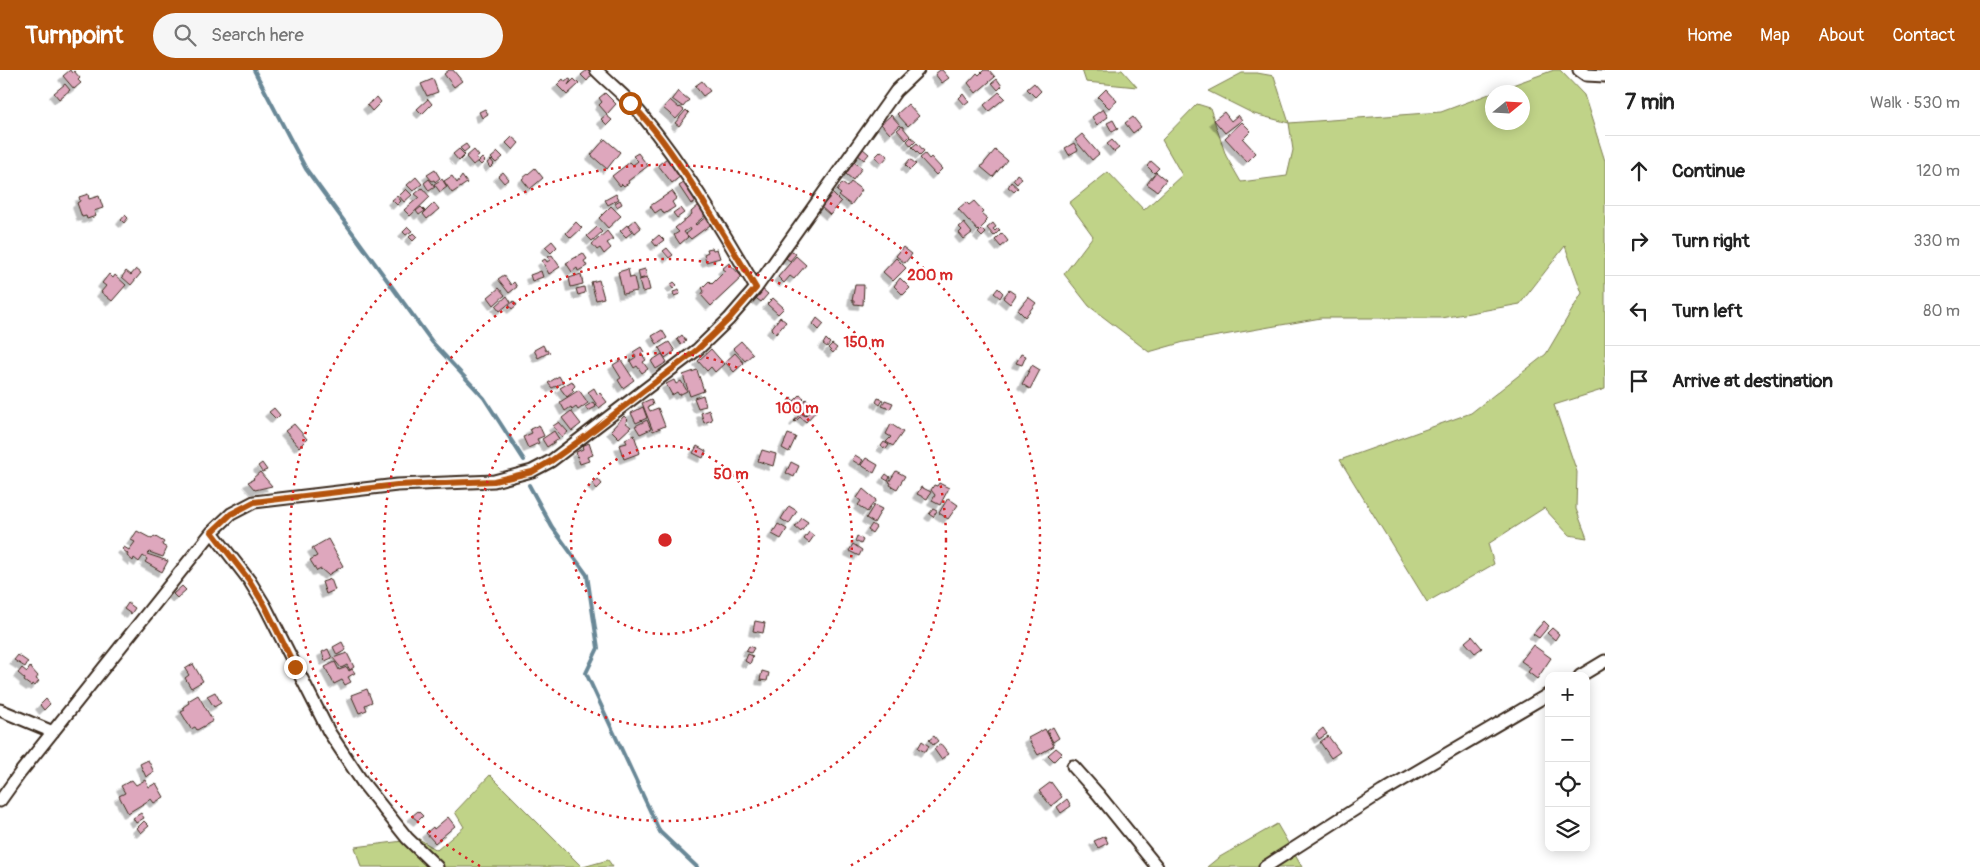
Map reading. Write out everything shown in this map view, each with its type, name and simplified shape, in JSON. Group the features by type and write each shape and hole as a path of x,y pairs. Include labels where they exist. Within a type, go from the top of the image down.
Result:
{"street":[{"path":"596,70 641,113 673,155 756,288"},
{"path":"0,801 212,532 231,514 254,502 397,485 494,481 532,472 586,436 698,349 729,319 756,288 896,91 918,70"},
{"path":"1580,70 1586,76 1605,76"},
{"path":"212,532 249,580 265,606 329,732 363,783 407,838 437,867"},
{"path":"1587,672 1605,661"},
{"path":"1265,867 1382,792 1545,696"},
{"path":"0,710 53,732"},
{"path":"1073,766 1157,867"}],"green space":[{"path":"1082,70 1122,70 1137,87 1086,82"},
{"path":"1554,70 1560,70 1584,95 1605,161 1605,389 1554,405 1577,472 1576,509 1587,538 1569,535 1544,508 1488,544 1494,564 1427,602 1340,460 1471,413 1546,354 1582,293 1565,246 1520,304 1442,318 1321,318 1184,342 1149,352 1089,306 1064,274 1093,236 1069,203 1108,172 1144,210 1182,175 1162,140 1197,104 1210,108 1226,156 1241,182 1287,176 1293,150 1289,123 1441,112 1485,96 1485,130 1530,130 1530,85 1512,85"},
{"path":"1242,73 1274,76 1289,123 1254,114 1208,91"},
{"path":"490,775 582,867 361,867 355,847 419,839 437,850 464,827 455,812"},
{"path":"1277,824 1302,867 1207,867 1218,858"},
{"path":"608,860 613,867 583,867"}],"building":[{"path":"70,70 72,73 74,71 80,78 78,80 81,83 74,89 63,76"},
{"path":"449,70 453,70 462,81 454,87 444,74"},
{"path":"587,70 592,75 587,81 581,75"},
{"path":"940,70 949,78 942,83 935,74"},
{"path":"984,70 989,70 995,77 976,93 968,83 977,73 979,75"},
{"path":"433,79 438,92 427,96 421,84"},
{"path":"563,79 565,82 569,79 571,80 568,85 574,79 579,84 567,95 557,85"},
{"path":"997,79 1002,86 998,90 992,83"},
{"path":"702,81 710,91 703,96 695,86"},
{"path":"1034,83 1041,91 1035,97 1027,89"},
{"path":"65,84 70,90 59,99 54,93"},
{"path":"1106,89 1117,101 1109,108 1098,97"},
{"path":"678,91 689,100 683,107 672,99"},
{"path":"999,92 1005,98 989,111 984,105"},
{"path":"605,93 616,104 607,114 599,105 602,102 599,98"},
{"path":"963,94 969,102 965,105 959,98"},
{"path":"377,97 381,102 372,111 367,105"},
{"path":"428,99 432,104 422,114 417,109"},
{"path":"670,100 684,110 676,119 663,108"},
{"path":"908,104 919,116 908,126 897,114"},
{"path":"485,109 488,114 482,118 479,112"},
{"path":"1103,109 1108,117 1097,125 1092,117"},
{"path":"686,110 689,113 679,126 675,123"},
{"path":"1224,112 1231,121 1238,115 1242,120 1225,133 1214,120"},
{"path":"606,115 612,120 607,125 601,119"},
{"path":"891,115 900,125 890,134 881,124"},
{"path":"1133,117 1141,127 1133,133 1125,123"},
{"path":"1113,120 1118,129 1112,132 1107,123"},
{"path":"1242,122 1251,131 1243,139 1256,153 1247,162 1225,138"},
{"path":"902,126 910,136 906,140 897,130"},
{"path":"1082,134 1099,154 1092,160 1075,140"},
{"path":"512,137 519,143 513,150 506,143"},
{"path":"911,137 916,141 911,146 907,141"},
{"path":"605,139 620,152 607,169 591,155"},
{"path":"1112,140 1119,148 1114,152 1107,144"},
{"path":"917,143 924,151 920,155 912,147"},
{"path":"1074,143 1078,150 1069,155 1065,148"},
{"path":"466,144 469,148 464,152 460,148"},
{"path":"862,148 869,154 864,160 857,154"},
{"path":"459,149 465,155 459,161 453,154"},
{"path":"474,150 479,156 476,158 478,161 473,165 466,157"},
{"path":"995,150 1007,160 993,177 981,167"},
{"path":"881,151 888,156 882,163 875,157"},
{"path":"498,152 503,157 496,163 491,158"},
{"path":"638,153 648,166 628,181 629,183 620,186 612,176 630,162 633,165 638,161 633,156"},
{"path":"925,154 929,159 931,157 942,169 936,175 920,158"},
{"path":"482,158 485,161 481,165 478,162"},
{"path":"667,158 681,176 672,183 658,165"},
{"path":"910,159 916,164 910,170 905,165"},
{"path":"491,160 494,164 490,168 487,163"},
{"path":"1151,161 1159,168 1154,173 1147,166"},
{"path":"854,162 862,168 853,180 846,174"},
{"path":"535,168 543,178 530,189 522,179"},
{"path":"435,170 440,178 435,182 427,175"},
{"path":"503,172 509,179 504,183 498,176"},
{"path":"1156,172 1166,180 1157,191 1147,184"},
{"path":"1017,174 1022,178 1017,184 1013,180"},
{"path":"452,176 457,183 462,176 467,183 452,193 444,181"},
{"path":"416,177 422,184 413,191 407,185"},
{"path":"429,179 435,187 429,191 424,183"},
{"path":"442,179 447,187 440,192 434,184"},
{"path":"688,180 700,199 691,204 679,186"},
{"path":"851,182 862,190 851,205 839,196 841,194 837,191 842,183 847,187"},
{"path":"1011,182 1018,188 1014,192 1008,187"},
{"path":"422,188 430,197 410,216 404,210 419,197 415,194"},
{"path":"406,189 412,195 404,202 399,196"},
{"path":"672,191 677,198 672,202 675,207 664,214 661,209 655,213 650,206"},
{"path":"88,194 89,199 99,196 103,208 94,211 96,216 87,219 86,216 82,217 77,203 80,201 79,197"},
{"path":"616,194 619,199 608,205 605,200"},
{"path":"833,194 841,202 830,215 821,207"},
{"path":"397,196 401,201 397,205 392,200"},
{"path":"620,200 622,204 617,207 615,203"},
{"path":"974,201 983,211 981,213 988,219 978,231 958,209 966,202 969,205"},
{"path":"434,203 439,209 427,219 423,214"},
{"path":"700,204 707,214 695,224 707,216 713,223 691,239 686,234 691,230 690,228 684,232 688,237 680,244 674,235 679,232 675,228 692,214 691,212"},
{"path":"611,206 621,216 608,228 599,218"},
{"path":"421,207 425,211 419,215 416,211"},
{"path":"680,208 684,213 677,218 673,213"},
{"path":"125,215 128,218 124,223 121,220"},
{"path":"635,220 641,228 635,233 629,225"},
{"path":"576,222 582,228 571,238 566,233"},
{"path":"964,223 972,233 964,239 959,233 962,230 959,227"},
{"path":"993,223 996,227 993,229 995,231 998,228 1000,230 994,236 987,228"},
{"path":"627,225 632,232 626,237 620,231"},
{"path":"408,227 412,231 406,235 403,232"},
{"path":"597,227 602,232 592,241 587,236"},
{"path":"982,229 986,233 982,237 978,233"},
{"path":"607,231 613,239 607,243 611,248 604,254 600,248 597,250 592,244"},
{"path":"413,233 417,237 413,241 409,237"},
{"path":"1002,233 1008,241 1001,247 995,240"},
{"path":"659,235 664,240 656,246 652,241"},
{"path":"552,241 557,247 551,253 545,247"},
{"path":"903,247 912,254 905,263 896,256"},
{"path":"667,248 673,255 669,258 663,251"},
{"path":"712,248 713,250 717,249 720,258 706,262 704,254 708,252 707,249"},
{"path":"792,251 796,254 790,261 786,258"},
{"path":"583,253 587,259 584,261 587,266 578,271 577,268 572,272 566,263"},
{"path":"552,255 560,267 549,274 542,261 545,259 547,262 550,260 548,257"},
{"path":"796,256 806,265 794,279 790,276 784,283 778,277"},
{"path":"896,258 906,268 893,281 883,272"},
{"path":"729,263 742,277 711,306 701,295 704,291 702,288 709,281 712,284 725,271 722,269"},
{"path":"136,269 141,273 131,285 122,277 126,271 131,275"},
{"path":"628,269 630,278 634,277 637,291 623,294 618,272"},
{"path":"645,269 647,277 640,279 638,271"},
{"path":"541,271 543,277 532,281 530,275"},
{"path":"109,274 113,278 115,275 126,285 112,301 101,292 106,286 102,283"},
{"path":"581,274 583,284 571,287 569,278"},
{"path":"504,275 511,285 514,282 517,287 509,293 498,279"},
{"path":"647,278 650,290 642,292 639,280"},
{"path":"900,278 910,288 903,295 894,286"},
{"path":"599,280 604,298 596,300 591,282"},
{"path":"674,282 677,285 673,289 670,285"},
{"path":"855,285 864,285 863,305 854,304 854,301 852,301"},
{"path":"584,287 585,293 578,295 576,289"},
{"path":"499,288 505,295 494,305 488,297"},
{"path":"761,288 768,294 761,302 753,296"},
{"path":"998,288 1003,293 1000,298 994,293"},
{"path":"679,290 680,294 674,296 673,292"},
{"path":"1009,290 1016,295 1010,304 1003,298"},
{"path":"507,296 511,302 500,311 496,306"},
{"path":"1028,297 1036,303 1025,317 1018,310"},
{"path":"773,298 784,308 778,314 767,304"},
{"path":"514,301 517,305 512,309 509,305"},
{"path":"780,317 786,322 776,334 771,329"},
{"path":"817,318 824,324 819,330 813,324"},
{"path":"662,330 667,338 657,344 652,336"},
{"path":"682,335 686,341 681,345 677,339"},
{"path":"826,339 830,343 827,347 823,344"},
{"path":"741,341 753,354 745,361 733,348"},
{"path":"669,342 675,351 665,358 659,348"},
{"path":"832,344 837,348 833,353 828,348"},
{"path":"543,345 546,351 550,352 538,358 534,350"},
{"path":"641,347 644,352 641,353 646,360 643,362 648,369 642,373 637,366 634,368 630,361 636,357 633,352"},
{"path":"711,349 724,364 715,372 711,367 707,371 698,361"},
{"path":"735,353 744,363 734,372 725,362"},
{"path":"662,354 667,362 656,369 651,361"},
{"path":"1021,354 1026,356 1022,365 1016,363"},
{"path":"621,360 634,380 623,388 618,380 621,378 613,365"},
{"path":"1032,365 1040,370 1030,389 1022,384"},
{"path":"697,370 704,391 690,396 683,375"},
{"path":"559,376 563,383 552,388 548,383"},
{"path":"674,380 676,384 681,381 687,391 679,395 677,392 672,395 666,384"},
{"path":"572,381 575,386 572,389 574,391 567,397 560,388"},
{"path":"594,388 598,395 600,393 607,402 599,408 588,392"},
{"path":"579,390 588,403 578,410 576,407 572,410 571,407 565,411 560,402"},
{"path":"703,395 706,406 698,408 694,398"},
{"path":"800,395 804,398 796,406 788,401 791,398 794,401"},
{"path":"878,398 883,400 880,405 876,402"},
{"path":"651,399 653,405 648,407 650,411 658,408 665,426 653,431 642,403"},
{"path":"806,399 814,406 805,415 797,408"},
{"path":"885,400 893,403 890,409 882,406"},
{"path":"593,402 596,407 588,411 585,407"},
{"path":"814,406 818,409 806,422 800,417 794,421 801,413 805,416"},
{"path":"643,407 647,418 636,423 631,413"},
{"path":"274,408 280,415 276,419 269,412"},
{"path":"709,410 712,420 704,423 701,413"},
{"path":"571,411 581,424 572,431 562,418"},
{"path":"624,416 628,420 625,422 631,427 619,438 611,430"},
{"path":"647,420 651,429 640,434 635,426"},
{"path":"559,422 568,432 562,437 553,426"},
{"path":"294,424 307,439 299,447 285,431"},
{"path":"891,424 903,432 893,446 886,442 891,437 886,434"},
{"path":"539,425 544,436 537,439 539,443 528,448 523,437 532,433 530,429"},
{"path":"554,431 559,439 547,447 542,439"},
{"path":"788,434 796,437 789,452 782,448"},
{"path":"634,435 640,453 624,459 619,445 627,443 625,439"},
{"path":"884,442 889,445 886,449 881,446"},
{"path":"589,443 593,455 587,457 589,461 580,464 576,452 583,449 582,446"},
{"path":"697,446 706,451 703,458 693,453"},
{"path":"762,450 776,454 773,466 758,461"},
{"path":"855,455 863,460 860,465 852,460"},
{"path":"866,458 878,465 874,473 861,465"},
{"path":"791,462 799,466 794,477 786,473"},
{"path":"262,463 267,470 262,472 258,466"},
{"path":"896,471 905,476 897,489 890,485 891,483 889,482"},
{"path":"260,472 272,486 255,490 248,482 254,479"},
{"path":"886,474 890,477 888,481 883,478"},
{"path":"598,479 602,484 597,489 592,483"},
{"path":"939,483 949,488 940,505 932,501 935,495 931,490 934,485 937,486"},
{"path":"921,487 931,492 927,499 917,494"},
{"path":"863,489 876,500 867,512 858,505 861,501 857,498"},
{"path":"948,498 958,505 948,519 939,513"},
{"path":"874,505 882,509 874,523 866,518"},
{"path":"789,506 797,511 789,524 781,519"},
{"path":"933,509 937,511 933,517 929,514"},
{"path":"802,518 808,522 801,532 795,527"},
{"path":"778,524 787,529 781,539 772,534"},
{"path":"872,524 876,527 872,533 868,530"},
{"path":"137,531 152,539 154,536 164,542 162,545 167,548 163,557 149,552 147,554 168,561 162,572 145,562 147,559 143,556 139,562 134,558 133,561 122,549 124,547 129,550 135,542 131,540"},
{"path":"809,532 814,536 809,543 804,539"},
{"path":"857,536 863,540 861,544 855,541"},
{"path":"328,539 343,566 328,575 321,569 317,571 310,560 317,556 312,548"},
{"path":"853,544 862,550 859,556 849,551"},
{"path":"331,579 335,590 326,594 322,582"},
{"path":"182,586 186,590 177,598 173,594"},
{"path":"128,603 135,608 131,614 124,609"},
{"path":"755,621 765,623 763,633 753,631"},
{"path":"1544,621 1549,626 1539,638 1533,634"},
{"path":"1552,628 1559,634 1555,640 1547,633"},
{"path":"1472,636 1482,648 1475,653 1465,642"},
{"path":"342,642 346,650 337,655 333,647"},
{"path":"1533,645 1551,658 1537,679 1528,672 1531,668 1521,661"},
{"path":"749,646 754,648 751,653 746,651"},
{"path":"328,649 332,658 325,661 322,652"},
{"path":"347,653 354,667 350,670 347,665 341,668 333,658"},
{"path":"748,654 753,656 750,664 745,661"},
{"path":"18,655 28,662 25,667 14,660"},
{"path":"335,662 339,670 347,667 349,671 352,669 355,673 348,677 351,682 345,685 342,680 334,684 325,667"},
{"path":"193,664 203,681 191,688 185,678 189,675 185,669"},
{"path":"30,667 38,676 36,679 39,681 35,686 32,684 31,686 24,681 25,679 18,673 22,668 27,672"},
{"path":"762,671 769,673 767,681 760,680"},
{"path":"367,689 372,702 365,705 367,710 359,713 351,695"},
{"path":"215,692 221,703 214,707 207,696"},
{"path":"198,695 213,721 197,730 195,727 191,729 181,712 185,710 183,707 189,703 188,701"},
{"path":"46,699 50,704 44,710 40,705"},
{"path":"1053,727 1059,738 1053,742 1047,731"},
{"path":"1323,728 1327,734 1319,739 1316,734"},
{"path":"1045,729 1054,746 1038,755 1028,738"},
{"path":"934,736 938,741 933,745 929,740"},
{"path":"1328,736 1340,752 1331,758 1320,742"},
{"path":"922,741 929,746 925,752 918,748"},
{"path":"941,744 949,754 941,759 934,749"},
{"path":"1056,748 1062,753 1054,761 1048,755"},
{"path":"148,760 154,772 146,777 140,764"},
{"path":"132,780 136,785 145,780 149,787 156,783 164,797 154,803 151,799 128,813 119,796 125,793 121,786"},
{"path":"1051,782 1062,797 1051,806 1039,791"},
{"path":"1067,799 1071,806 1061,813 1057,807"},
{"path":"418,811 423,816 418,821 412,816"},
{"path":"141,813 144,818 136,823 133,818"},
{"path":"448,817 455,826 435,843 426,833"},
{"path":"144,821 149,826 141,833 137,828"},
{"path":"1105,836 1108,843 1098,848 1094,841"}],"waterway":[{"path":"254,70 306,169 433,343 484,398 524,460"},
{"path":"529,485 552,527 587,575 598,648 586,673 660,832 697,867"}],"route":[{"path":"295,667 265,606 249,580 212,532 231,514 254,502 397,485 494,481 532,472 586,436 698,349 729,319 756,288 673,155 641,113 630,103"}]}
